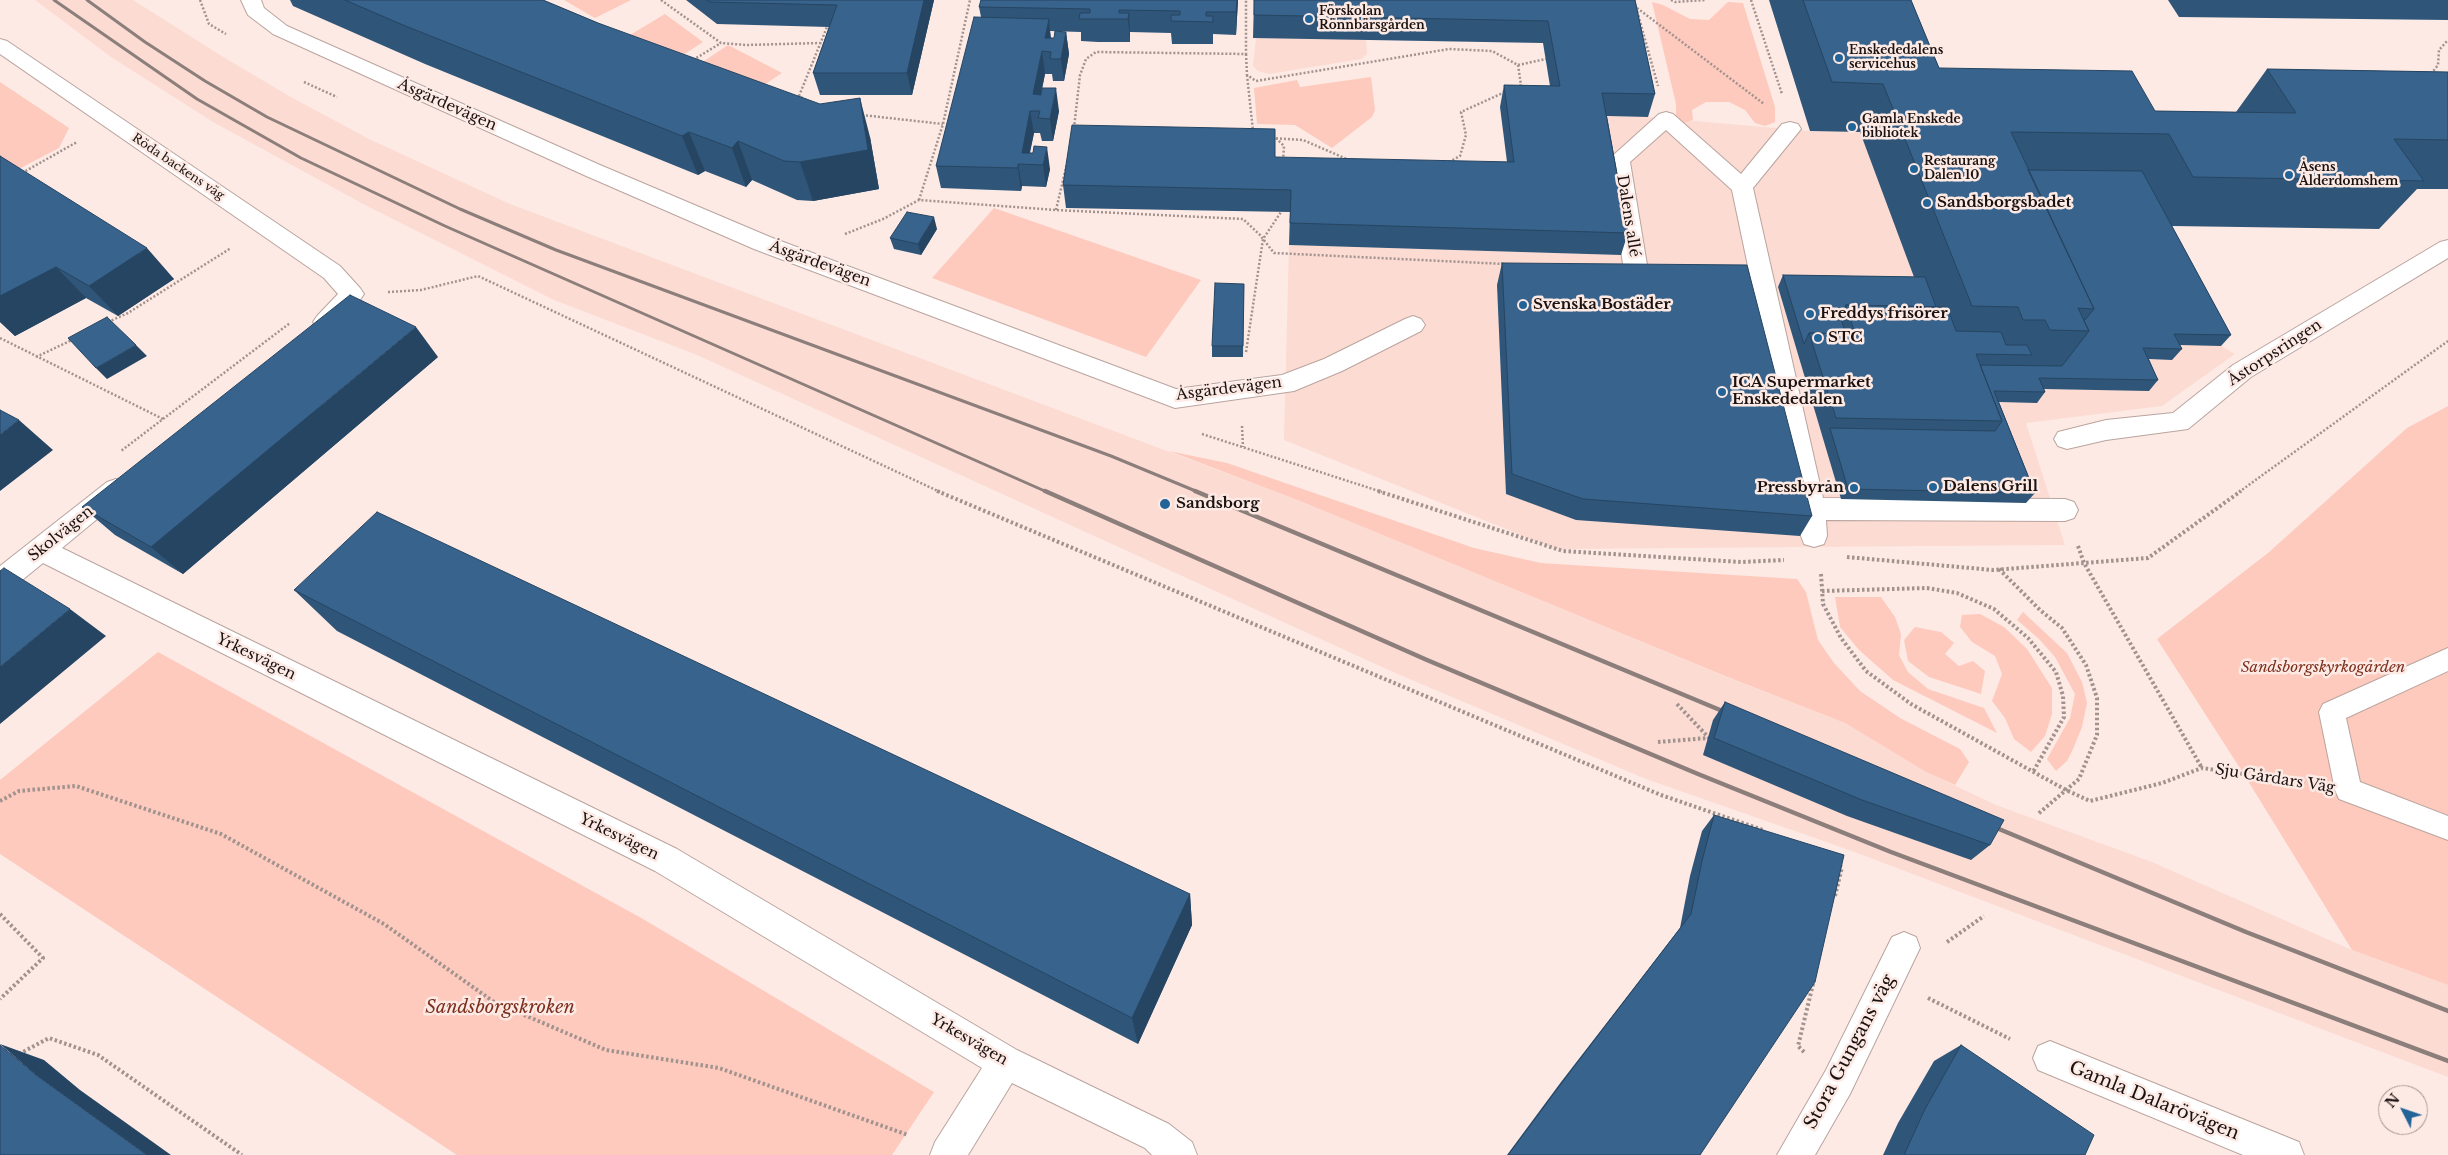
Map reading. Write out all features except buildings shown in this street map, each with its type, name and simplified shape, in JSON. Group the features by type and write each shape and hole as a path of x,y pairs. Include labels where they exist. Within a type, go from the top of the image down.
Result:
{"street":[{"name":"Åsgärdevägen","path":"251,0 255,10 280,30 600,174 793,254 1175,399 1285,384 1333,365 1412,326"},
{"name":"Röda backens väg","path":"0,45 332,272 352,294"},
{"path":"1666,118 1742,187 1750,274 1812,508 1814,536"},
{"name":"Dalens allé","path":"1638,271 1619,160 1666,118"},
{"path":"1742,187 1789,126"},
{"name":"Åstorpsringen","path":"2067,439 2106,430 2178,422 2242,371 2448,248"},
{"path":"303,328 352,294"},
{"name":"Skolvägen","path":"0,582 138,472"},
{"path":"1812,508 2065,510"},
{"name":"Yrkesvägen","path":"41,550 666,860 1005,1062 1157,1136 1179,1155"},
{"name":"Stora Gungans väg","path":"1795,1155 1838,1082 1904,948"},
{"name":"Gamla Dalarövägen","path":"2050,1058 2286,1155"},
{"path":"950,1152 1005,1062"}],"lane":[{"name":"Sju Gårdars Väg","path":"2448,659 2332,712 2348,790 2448,828"}],"path":[{"path":"661,0 721,43 746,45 820,43"},
{"path":"920,200 943,124 970,0"},
{"path":"1246,0 1247,75 1253,137"},
{"path":"1634,0 1652,57 1666,118"},
{"path":"1671,0 1675,2 1705,0"},
{"path":"1750,0 1789,126"},
{"path":"1637,8 1789,126"},
{"path":"813,104 799,96 827,27"},
{"path":"2426,81 2438,65 2439,50 2448,40"},
{"path":"686,65 721,43"},
{"path":"1247,75 1256,81 1449,49 1492,51 1518,65 1546,59"},
{"path":"1074,134 1080,75 1086,59 1096,52 1246,54"},
{"path":"1644,57 1652,57"},
{"path":"1514,88 1521,85 1518,65"},
{"path":"1446,164 1460,156 1466,135 1461,112 1507,91"},
{"path":"856,114 943,124"},
{"path":"1268,138 1303,140 1353,162"},
{"path":"1276,138 1284,146 1283,164"},
{"path":"17,176 78,141"},
{"path":"1056,210 1068,156"},
{"path":"793,254 883,218 920,200 1056,210 1243,219 1274,253 1507,264"},
{"path":"1240,391 1263,239 1281,212"},
{"path":"103,325 128,313 237,244"},
{"path":"352,294 421,290 478,276 916,482 1661,795 1768,832"},
{"path":"118,454 163,419 303,328"},
{"path":"36,358 78,337"},
{"path":"0,338 36,358 163,419"},
{"path":"1844,557 1999,569 2148,558 2448,341"},
{"path":"1821,566 1823,604 1840,638 1866,671 1911,704 2090,802 2162,783 2202,768 2084,563"},
{"path":"1999,569 2040,610 2062,628 2086,665 2097,698 2096,736 2079,779 2038,814"},
{"path":"1822,591 1927,588 1957,593 1994,609 2028,638 2056,672 2063,696 2064,718 2033,772"},
{"path":"1676,704 1708,738 1717,742"},
{"path":"1658,742 1708,738"},
{"name":"Sju Gårdars Väg","path":"2202,768 2348,790"},
{"path":"0,801 19,791 76,786 221,834 384,924 494,1002 503,1006 606,1050 719,1068 950,1152"},
{"path":"1832,905 1842,867 1834,863"},
{"path":"0,914 43,958 0,999"},
{"path":"1816,971 1798,1046 1838,1082"},
{"path":"1890,978 2050,1058"},
{"path":"17,1056 49,1038 98,1055 242,1155"}],"shaded area":[{"path":"35,0 133,0 289,96 369,139 510,204 1300,501 1724,676 1845,723 1926,772 1996,805 2152,862 2352,950 2448,985 2448,1077 1852,851 1646,779 1393,672 697,355 554,300 367,206 213,122 111,57"},
{"name":"Förskolan Rönnbärsgården","path":"1363,0 1367,54 1361,59 1269,74 1258,71 1253,66 1256,38 1253,38"},
{"path":"1596,116 1648,117 1810,131 1860,132 2235,354 2162,406 2026,423 2065,545 1556,549 1284,440 1289,245 1621,255"}],"green space":[{"path":"564,0 631,0 595,18"},
{"path":"1652,2 1663,5 1690,19 1709,20 1728,2 1743,3 1775,107 1775,122 1765,126 1755,123 1745,110 1729,102 1706,102 1692,110 1693,120 1681,124 1676,117 1676,104"},
{"path":"665,14 703,42 680,57 630,35"},
{"path":"728,45 782,73 755,91 701,63"},
{"path":"1371,77 1375,110 1372,117 1332,148 1295,125 1257,124 1254,88 1297,80 1300,87"},
{"path":"0,82 69,128 59,148 15,171 0,163"},
{"path":"994,208 1201,280 1146,357 932,278"},
{"name":"Sandsborgskyrkogården","path":"2448,406 2448,985 2352,950 2245,776 2157,639 2268,553 2407,428"},
{"path":"1169,451 1227,463 1474,548 1541,563 1797,579 1806,592 1818,640 1834,663 1860,691 1900,718 1960,749 1969,762 1955,785 1926,772 1845,723 1725,676 1300,501"},
{"path":"1835,597 1881,597 1895,617 1901,634 1899,655 1908,672 1928,689 1984,708 1997,733 1893,680 1859,650 1840,627"},
{"path":"2023,612 2067,653 2082,682 2087,703 2082,727 2073,749 2067,761 2056,771 2047,759 2070,718 2075,694 2055,657 2039,639 2017,620"},
{"path":"1980,614 2004,627 2027,649 2052,688 2052,714 2045,736 2031,752 2014,739 2005,718 1992,701 2002,674 1995,656 1972,642 1960,627 1962,615"},
{"path":"1915,627 1941,632 1954,643 1945,654 1959,666 1973,661 1985,671 1981,694 1929,677 1908,661 1904,640"},
{"name":"Sandsborgskroken","path":"158,652 643,919 934,1092 892,1155 457,1155 0,854 0,780"}],"railway":[{"path":"54,0 197,99 301,158 445,226 1047,492"},
{"path":"87,0 145,42 205,81 267,117 460,209 556,250 1111,456 1198,492"},
{"path":"1045,491 1427,660 1698,774 1891,852 2448,1061"},
{"path":"1195,491 1732,715"},
{"path":"1987,824 2246,932 2448,1011"}],"place":[{"name":"Förskolan Rönnbärsgården","path":"1309,19"},
{"name":"Enskededalens servicehus","path":"1839,58"},
{"name":"Gamla Enskede bibliotek","path":"1852,127"},
{"name":"Restaurang Dalen 10","path":"1914,169"},
{"name":"Åsens Ålderdomshem","path":"2289,175"},
{"name":"Sandsborgsbadet","path":"1927,203"},
{"name":"Svenska Bostäder","path":"1523,305"},
{"name":"Freddys frisörer","path":"1810,314"},
{"name":"STC","path":"1818,338"},
{"name":"ICA Supermarket Enskededalen","path":"1722,392"},
{"name":"Dalens Grill","path":"1933,487"},
{"name":"Pressbyrån","path":"1854,488"},
{"name":"Sandsborg","path":"1165,504"}]}
